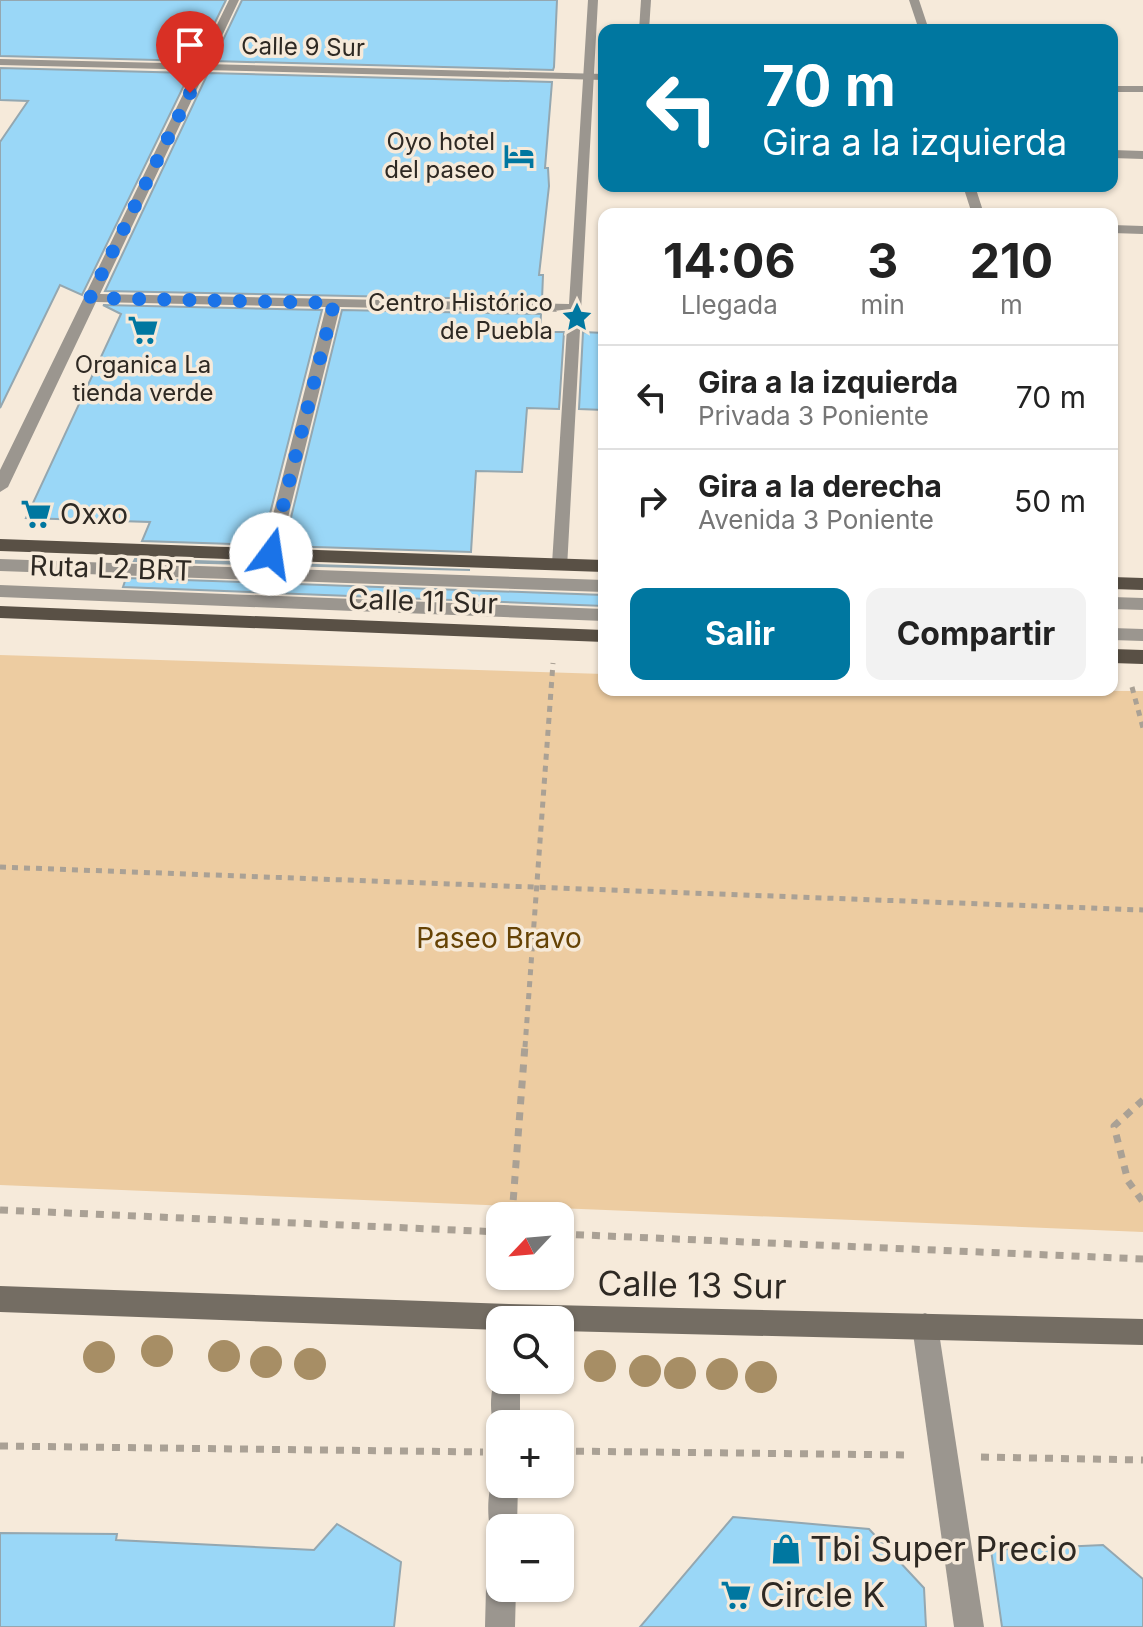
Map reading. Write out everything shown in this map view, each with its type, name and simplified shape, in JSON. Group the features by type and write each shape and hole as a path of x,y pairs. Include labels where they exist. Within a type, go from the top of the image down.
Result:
{"main road":[{"name":"Calle 11 Sur","path":"0,545 598,566"},
{"path":"1118,583 1143,584"},
{"name":"Calle 11 Sur","path":"0,612 598,636"},
{"path":"1118,656 1143,657"},
{"name":"Calle 13 Sur","path":"0,1299 486,1317"},
{"name":"Calle 13 Sur","path":"574,1319 1143,1332"}],"street":[{"path":"0,487 234,0"},
{"path":"561,564 593,0"},
{"path":"644,24 646,0"},
{"path":"914,0 922,24"},
{"name":"Calle 9 Sur","path":"0,62 598,77"},
{"path":"1118,89 1143,89"},
{"path":"1118,154 1143,155"},
{"path":"1118,229 1143,230"},
{"path":"90,298 575,308"},
{"path":"271,554 334,303"},
{"name":"Ruta L2 BRT","path":"0,565 598,586"},
{"name":"Ruta L2 BRT","path":"0,591 598,615"},
{"path":"1118,603 1143,604"},
{"path":"1118,634 1143,635"},
{"path":"925,1326 941,1456 969,1627"},
{"path":"500,1627 501,1602"}],"path":[{"path":"513,1202 553,652"},
{"path":"1129,674 1143,728"},
{"path":"0,867 1143,910"},
{"path":"1143,1100 1114,1126 1128,1181 1143,1202"},
{"path":"0,1210 486,1231"},
{"path":"574,1235 1143,1259"},
{"path":"0,1446 486,1452"},
{"path":"574,1451 1143,1460"}],"green space":[{"name":"Paseo Bravo","path":"0,655 598,674 598,696 1118,696 1118,691 1143,691 1143,1232 574,1209 574,1202 486,1202 486,1205 0,1185"}],"building":[{"path":"0,0 226,0 196,61 0,56"},
{"path":"242,0 557,0 554,67 553,70 213,61"},
{"path":"0,68 190,73 82,295 60,285 0,408 0,142 28,101 0,100"},
{"path":"208,73 552,82 545,168 548,168 549,186 539,275 543,275 542,300 105,291"},
{"path":"103,305 322,310 262,545 142,541 150,522 26,518 121,314"},
{"path":"342,310 541,314 540,332 564,332 559,409 527,408 522,472 476,471 471,552 284,546"},
{"path":"583,332 598,333 598,410 579,409"},
{"path":"135,559 470,570 134,561"},
{"path":"126,578 598,595 598,606 123,587"},
{"path":"733,1517 869,1529 924,1588 926,1627 640,1627"},
{"path":"337,1524 401,1562 394,1627 0,1627 0,1533 117,1534 116,1540 314,1550"},
{"path":"1103,1545 1143,1579 1143,1627 1002,1627 991,1550"}],"place":[{"name":"Oyo hotel del paseo","path":"519,156"},
{"name":"Centro Histórico de Puebla","path":"577,317"},
{"name":"Organica La tienda verde","path":"143,330"},
{"name":"Oxxo","path":"36,514"},
{"name":"Tbi Super Precio","path":"786,1549"},
{"name":"Circle K","path":"736,1595"}],"route":[{"path":"190,93 90,298 334,303 271,554"}]}
